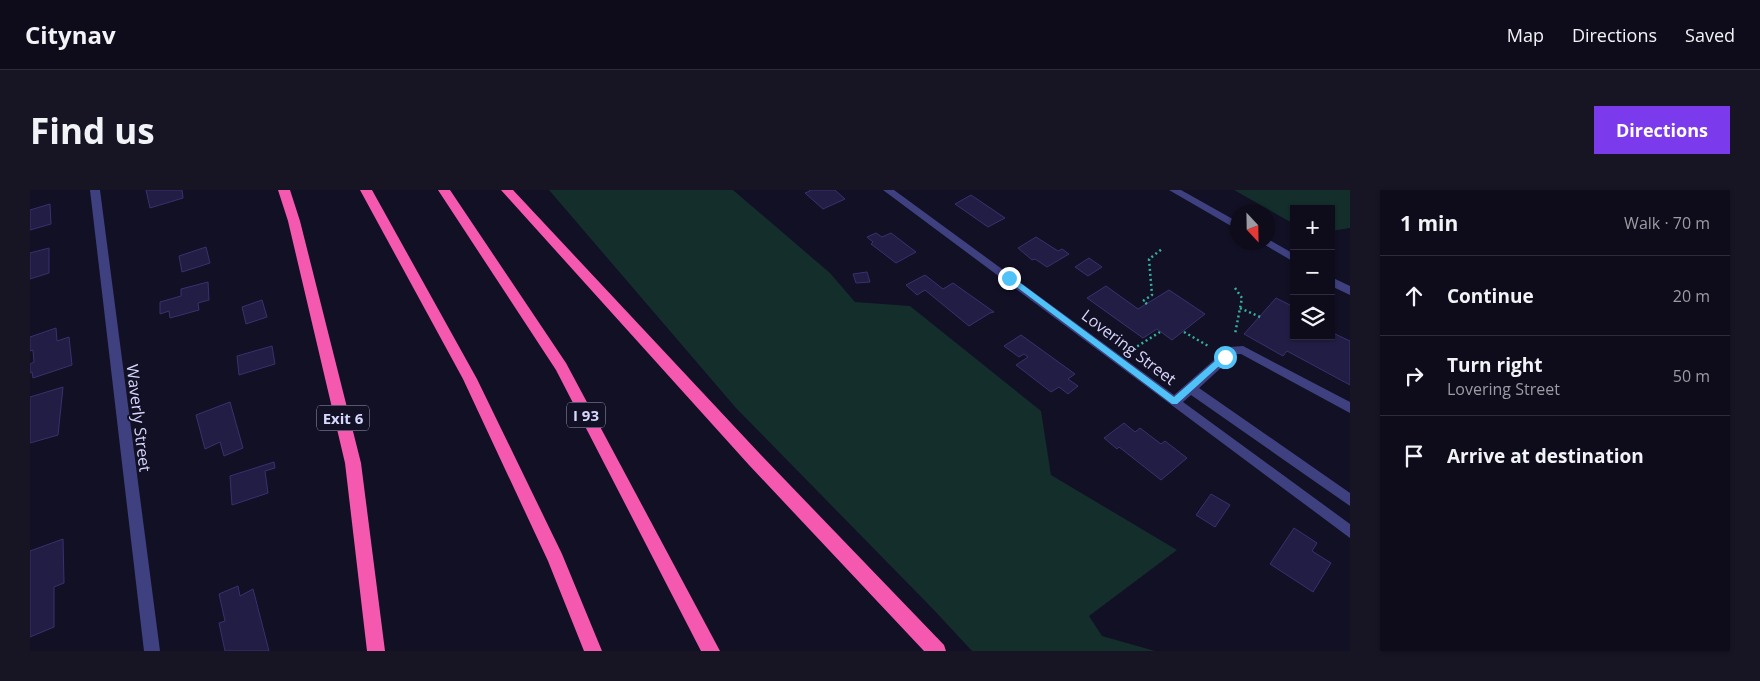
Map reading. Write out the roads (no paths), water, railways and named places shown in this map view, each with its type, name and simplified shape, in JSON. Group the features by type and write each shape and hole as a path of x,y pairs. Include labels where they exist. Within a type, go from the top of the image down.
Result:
{"highway":[{"name":"Exit 6","path":"284,190 299,240 353,463 376,651"},
{"path":"366,190 470,379 556,560 593,651"},
{"name":"I 93","path":"444,190 561,367 711,651"},
{"path":"507,190 755,460 937,651"}],"street":[{"name":"Waverly Street","path":"95,190 152,651"},
{"name":"Lovering Street","path":"888,190 1350,532"},
{"path":"1174,190 1230,222"},
{"path":"1275,248 1290,257"},
{"path":"1335,283 1350,292"},
{"path":"1175,402 1233,350 1244,350 1350,408"},
{"path":"1190,388 1350,500"}]}
